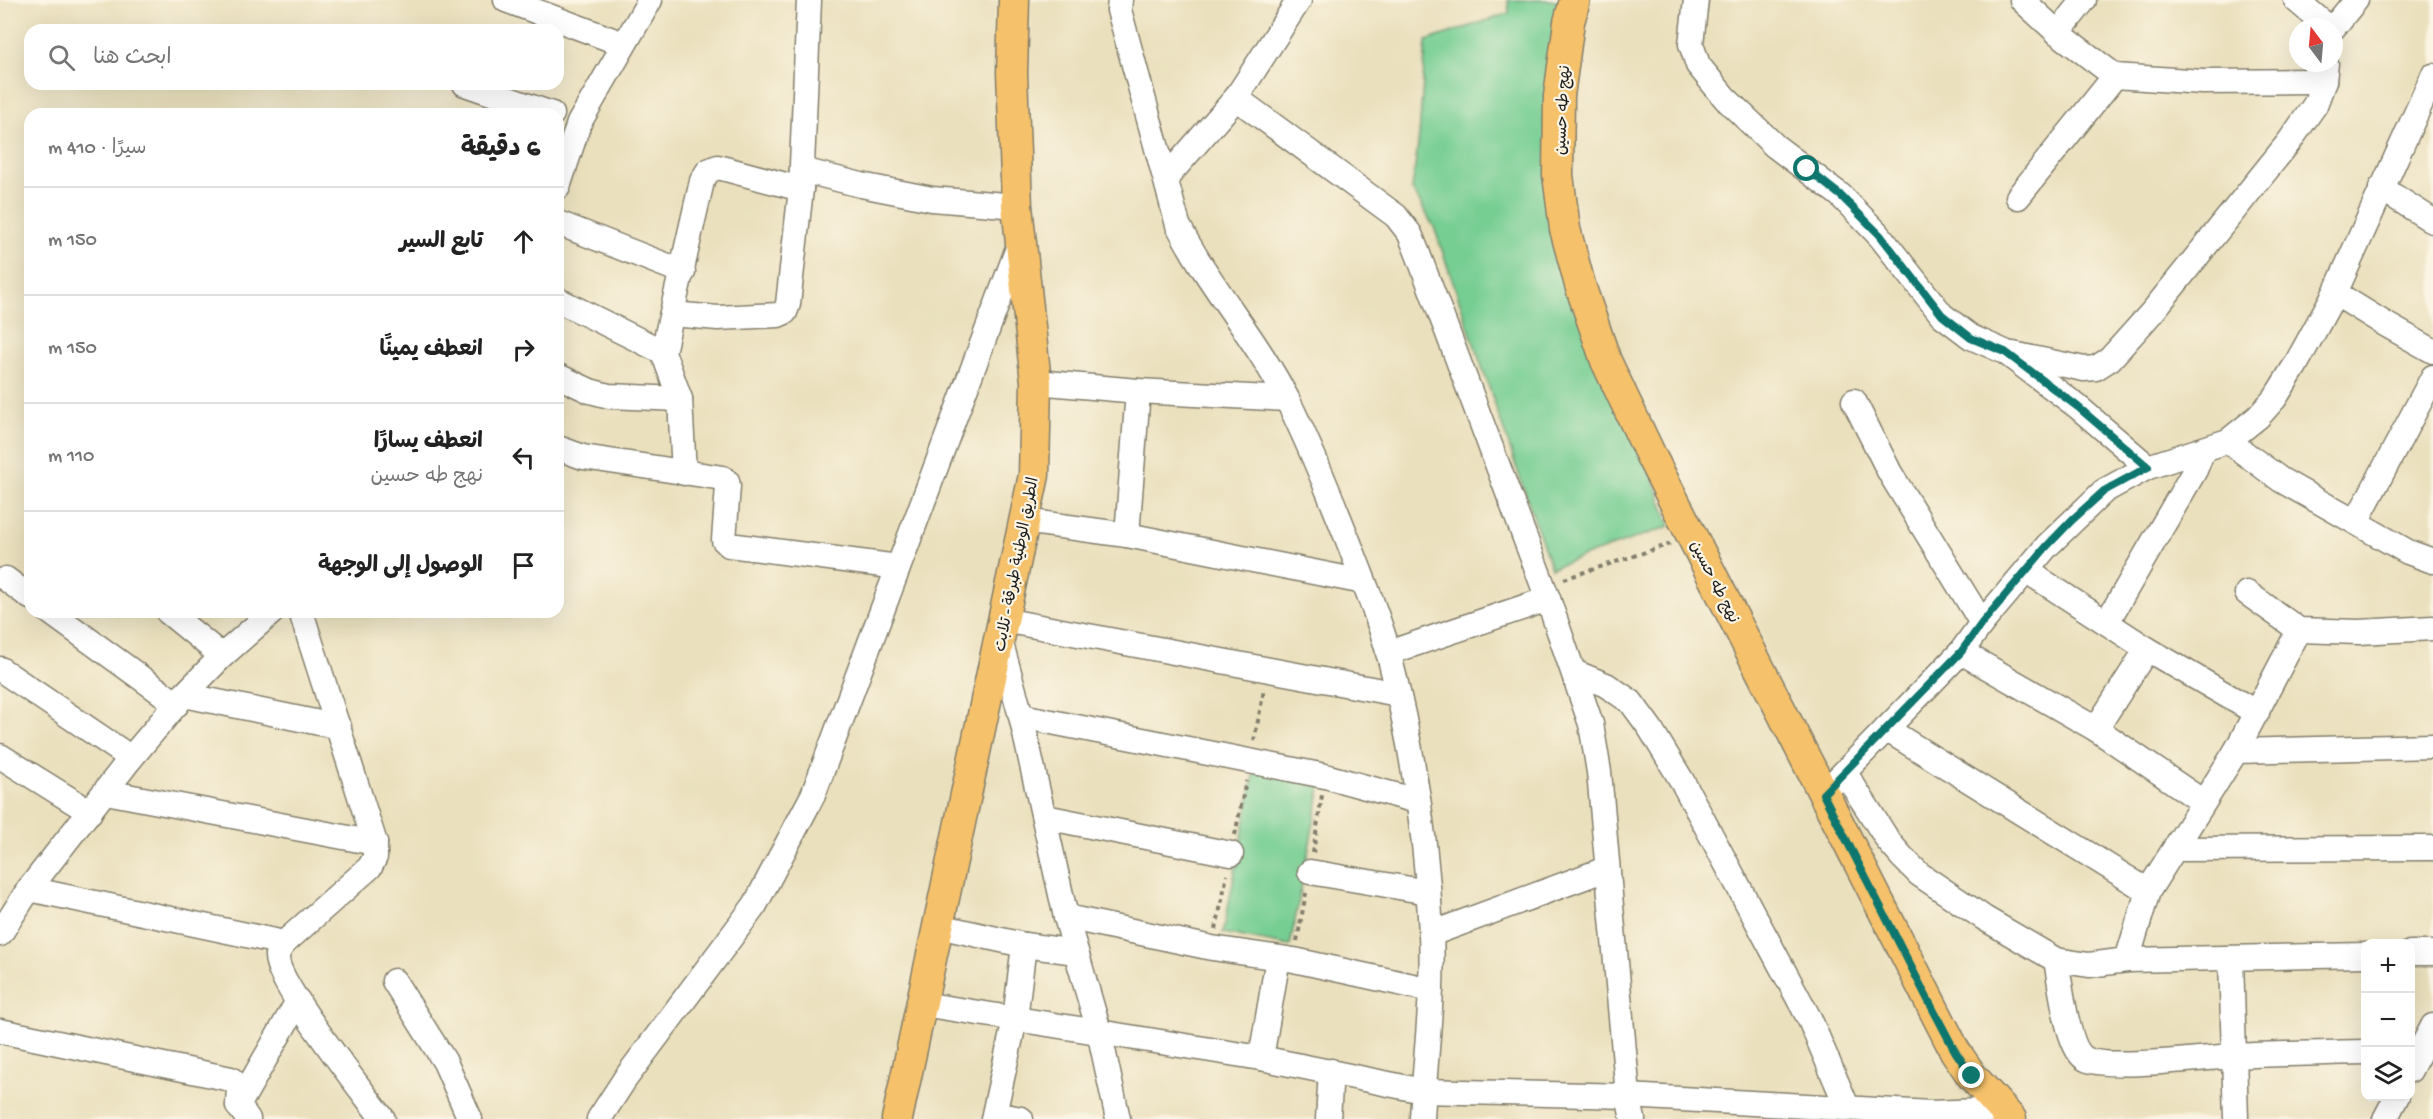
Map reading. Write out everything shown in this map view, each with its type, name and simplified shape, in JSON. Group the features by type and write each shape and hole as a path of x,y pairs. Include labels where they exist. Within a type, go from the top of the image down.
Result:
{"main road":[{"name":"الطريق الوطنية طبرقة - تلابت","path":"897,1119 1034,475 1036,382 1017,206 1012,73 1014,0"},
{"name":"نهج طه حسين","path":"1575,0 1569,22 1559,96 1558,175 1564,229 1606,361 1652,458 1955,1051 1972,1076 2006,1115"}],"street":[{"path":"506,0 623,44"},
{"path":"564,150 569,120 623,44 650,0"},
{"path":"672,314 718,318 778,315 785,312 788,304 802,179 808,0"},
{"path":"1120,0 1119,10 1178,225 1194,258 1268,366 1287,399 1364,582 1388,653 1398,694 1417,801 1428,892 1431,990 1422,1119"},
{"path":"1166,178 1236,98 1299,0"},
{"path":"1696,0 1691,44 1698,65 1725,98 1775,146 1840,195 1880,235 1942,315 1971,338 2005,352 2084,369 2096,368 2110,359 2153,311 2289,142 2315,105 2325,72 2203,82 2115,76 2058,33 2022,0"},
{"path":"2058,33 2084,0"},
{"path":"2295,0 2317,18"},
{"path":"2341,18 2356,0"},
{"path":"2018,197 2115,76"},
{"path":"1823,794 1961,652 2026,571 2072,520 2104,491 2148,467 2228,441 2258,417 2275,398 2335,293 2433,76"},
{"path":"482,90 535,108"},
{"path":"1236,98 1396,216 1410,234 1546,592 1591,724 1599,772 1606,869 1630,1108"},
{"path":"684,473 680,399 663,352 702,181 708,171 718,167 861,185 932,199 1017,206"},
{"path":"2381,188 2433,221"},
{"path":"564,225 683,272"},
{"path":"599,1119 625,1079 755,905 813,795 1021,239"},
{"path":"2335,293 2385,324 2431,344"},
{"path":"564,303 663,352"},
{"path":"2005,352 2078,407 2148,467"},
{"path":"2356,522 2433,377"},
{"path":"564,379 590,391 609,396 680,399"},
{"path":"1036,382 1138,391 1287,399"},
{"path":"1127,535 1138,391"},
{"path":"1854,401 1890,473 1982,623"},
{"path":"2228,441 2281,480 2408,552 2433,561"},
{"path":"564,450 583,457 723,478 727,481 724,540 729,545 898,567"},
{"path":"2107,622 2195,470 2203,450"},
{"path":"1024,521 1127,535 1364,582"},
{"path":"2026,571 2147,649 2257,713"},
{"path":"6,579 24,592"},
{"path":"1388,653 1546,592"},
{"path":"2247,593 2299,630 2359,632 2433,628"},
{"path":"59,618 181,699 339,727"},
{"path":"175,618 222,656"},
{"path":"0,934 29,889 131,758 181,699 222,656 265,618"},
{"path":"303,618 375,843 375,857 370,867 284,943 277,954 279,967 298,1001 383,1119"},
{"path":"1118,1119 1099,1031 1065,917 1045,817 1001,630 1267,671 1398,694"},
{"path":"2127,960 2148,891 2236,751 2299,630"},
{"path":"2096,729 2147,649"},
{"path":"1961,652 2096,729 2203,802"},
{"path":"0,669 131,758"},
{"path":"1574,672 1606,685 1632,702 1650,728 1682,781 1810,1020 1848,1109"},
{"path":"1021,716 1325,776 1417,801"},
{"path":"1886,729 2148,891"},
{"path":"2236,751 2433,746"},
{"path":"0,756 90,812"},
{"path":"1845,773 1890,842 1919,874 1984,918 2056,960 2089,965 2127,960 2361,955"},
{"path":"106,792 375,843"},
{"path":"1045,817 1231,854"},
{"path":"2175,849 2433,848"},
{"path":"1431,934 1606,869"},
{"path":"1310,872 1428,892"},
{"path":"29,889 284,943"},
{"path":"1065,917 1431,990"},
{"path":"938,926 1024,945 1076,952"},
{"path":"1021,1119 994,1116 1015,1018 1024,945"},
{"path":"2415,953 2433,953"},
{"path":"1261,1058 1278,958"},
{"path":"2231,959 2236,1119"},
{"path":"2056,960 2071,1033 2077,1051 2085,1059 2102,1064 2124,1064 2235,1056 2361,1052"},
{"path":"394,981 445,1062 470,1119"},
{"path":"238,1114 298,1001"},
{"path":"922,1004 1261,1058 1424,1091 1630,1108 1744,1101 1848,1109 2006,1115"},
{"path":"2415,1055 2433,1026"},
{"path":"0,1031 231,1079 239,1087 238,1114"},
{"path":"1328,1119 1331,1071"},
{"path":"1744,1101 1766,1119"},
{"path":"2385,1119 2394,1101"}],"path":[{"path":"1546,592 1693,537"},
{"path":"1212,948 1267,671"}],"green space":[{"path":"1508,0 1563,0 1552,183 1670,526 1551,568 1434,227 1412,189 1419,136 1426,41 1509,13"},
{"path":"1256,764 1323,776 1290,946 1223,933"}],"route":[{"path":"1807,169 1840,195 1880,235 1942,315 1971,338 2005,352 2078,407 2148,467 2104,491 2072,520 1982,623 1961,652 1823,794 1955,1051 1972,1076"}]}
